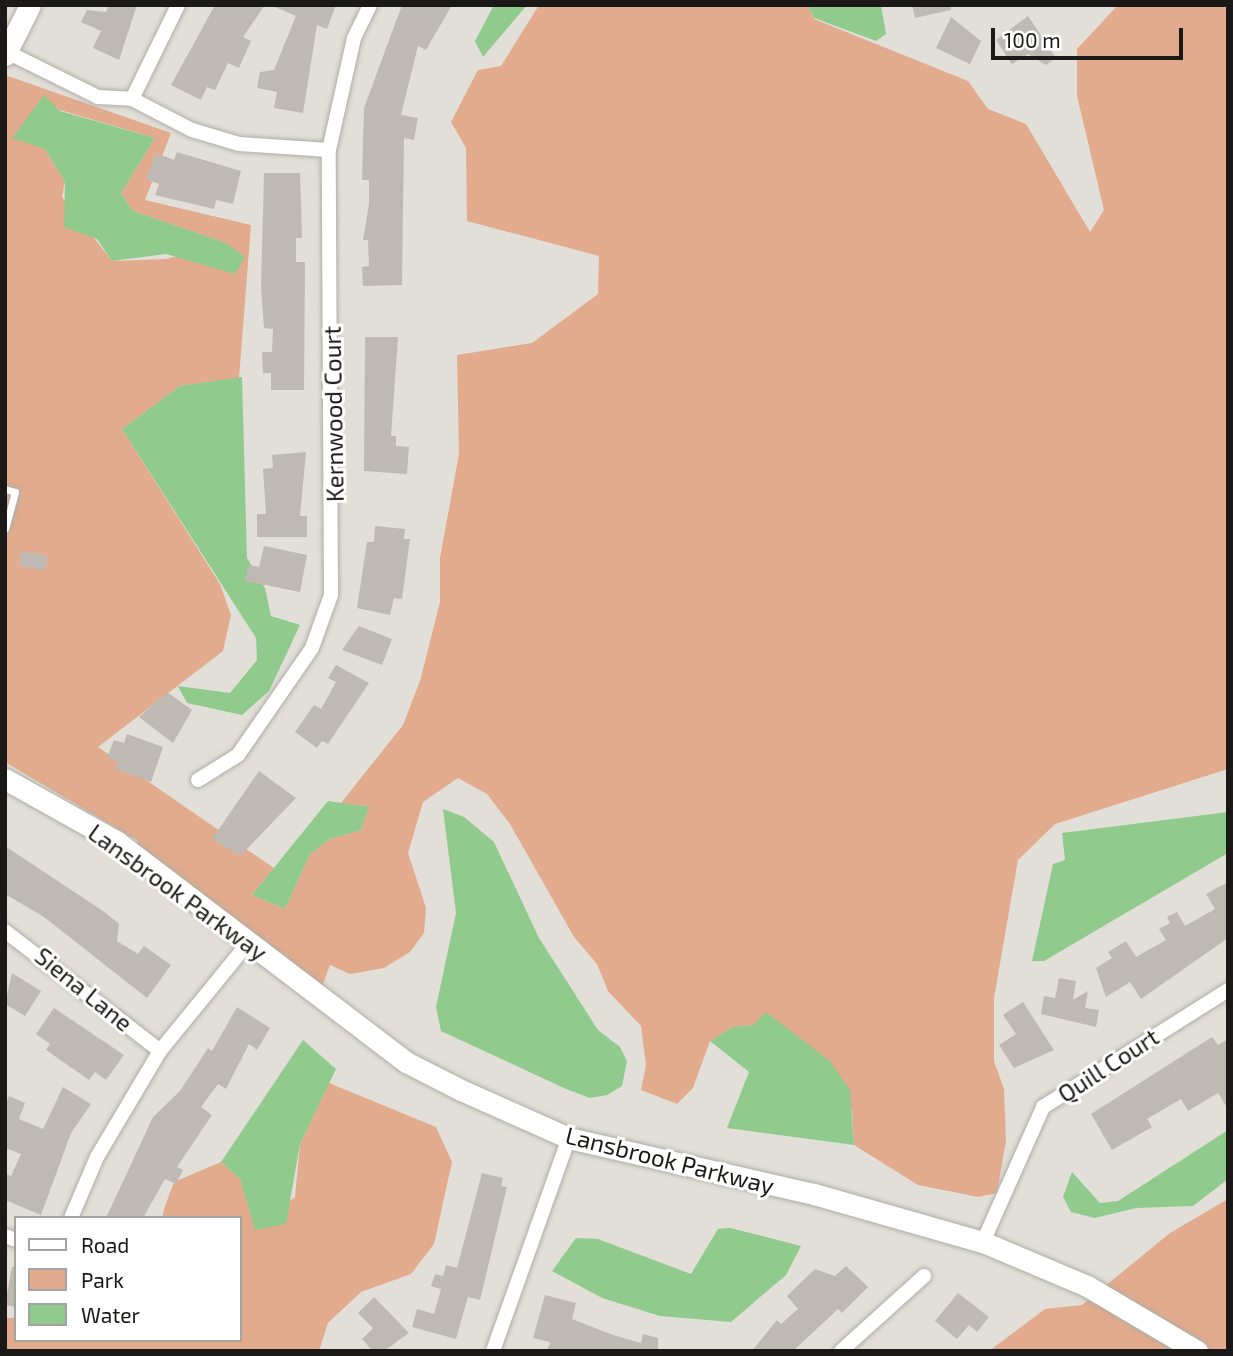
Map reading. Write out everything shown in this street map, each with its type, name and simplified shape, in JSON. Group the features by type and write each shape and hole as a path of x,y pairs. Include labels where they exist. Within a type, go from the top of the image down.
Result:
{"street":[{"path":"30,5 6,54 98,97 132,99 192,130 239,144 329,150"},
{"path":"132,99 178,5"},
{"name":"Kernwood Court","path":"198,780 238,755 312,648 331,596 329,150 354,38 370,5"},
{"name":"Lansbrook Parkway","path":"5,779 116,841 406,1062 569,1138 814,1194 983,1242 1087,1286 1196,1351"},
{"name":"Siena Lane","path":"5,931 160,1051"},
{"path":"72,1216 103,1147 160,1051 248,943"},
{"name":"Quill Court","path":"983,1242 1043,1107 1228,990"},
{"path":"493,1351 569,1138"},
{"path":"841,1351 924,1276"}],"lane":[{"path":"5,489 15,492 5,529"}],"green space":[{"path":"539,5 808,5 814,19 968,81 988,109 1026,124 1090,232 1104,210 1077,96 1077,49 1118,5 1228,5 1228,769 1055,824 1018,860 994,998 994,1061 1004,1089 1006,1140 997,1193 978,1197 918,1185 854,1145 852,1110 753,1025 733,1027 710,1041 693,1088 677,1104 641,1090 646,1065 641,1026 608,991 597,964 574,937 510,824 487,794 458,778 423,802 408,853 426,908 424,933 410,952 384,968 350,974 330,965 321,989 136,847 138,841 5,762 5,75 171,133 145,200 251,225 239,378 180,386 122,429 220,584 231,615 223,651 98,747 274,868 252,895 285,909 310,854 330,839 361,830 369,807 341,803 403,725 420,681 440,602 440,558 459,454 457,355 532,343 598,294 599,256 467,221 466,148 451,122 478,70 501,66","holes":["60,110 155,138 121,193 133,211 226,243 166,259 112,261 62,197 65,182 45,149"]},
{"path":"329,1083 436,1127 452,1162 434,1244 411,1274 361,1292 328,1323 319,1351 5,1351 5,1318 14,1318 14,1342 242,1342 242,1216 162,1216 165,1206 174,1182 221,1162 240,1179 255,1229 295,1197 300,1144"},
{"path":"1228,1199 1228,1351 1210,1351 1104,1287 1170,1233"},
{"path":"1092,1297 1183,1351 989,1351 1045,1309 1082,1305"}],"water":[{"path":"494,5 527,5 483,57 475,41"},
{"path":"808,5 881,5 886,34 876,41 814,18"},
{"path":"44,95 60,111 155,138 121,193 133,211 226,243 245,257 235,274 166,254 112,261 97,239 64,227 65,182 45,149 12,138"},
{"path":"242,377 247,558 265,588 271,616 300,625 269,691 242,715 187,703 178,686 230,693 257,660 256,638 122,429 180,386"},
{"path":"328,801 369,807 361,830 330,839 310,854 285,909 252,895"},
{"path":"443,809 464,817 494,842 539,938 598,1030 620,1047 627,1061 622,1086 607,1095 590,1098 441,1031 436,1007 456,913"},
{"path":"1228,812 1228,853 1044,961 1032,961 1053,864 1065,860 1062,833"},
{"path":"766,1012 830,1061 850,1090 854,1145 727,1128 749,1072 710,1041 733,1027 753,1025"},
{"path":"303,1040 336,1069 300,1144 286,1224 255,1230 240,1179 221,1162"},
{"path":"1228,1130 1228,1179 1193,1206 1136,1208 1095,1218 1071,1212 1063,1197 1072,1172 1100,1203 1118,1201"},
{"path":"730,1228 801,1246 786,1275 731,1322 660,1316 602,1298 552,1271 576,1238 598,1239 691,1274 718,1229"}],"building":[{"path":"109,5 137,5 119,60 93,48 101,31 81,22 87,10 106,12"},
{"path":"215,5 265,5 243,37 251,41 239,68 228,63 215,90 207,87 201,100 171,85"},
{"path":"270,5 336,5 327,29 317,25 303,113 274,108 277,92 257,88 260,72 274,70 296,16"},
{"path":"402,5 452,5 426,50 418,46 401,115 418,118 414,140 404,138 402,285 363,286 362,267 369,266 368,240 363,240 369,204 369,180 362,180 364,108"},
{"path":"912,5 951,5 951,10 915,18"},
{"path":"1028,16 1056,58 1046,65 1028,54 1012,64 996,40"},
{"path":"951,17 981,41 970,64 936,48"},
{"path":"177,152 241,171 233,204 216,200 214,209 155,195 159,184 146,179 156,153 174,160"},
{"path":"264,173 300,173 302,238 296,238 296,262 305,262 304,390 271,390 271,373 263,373 262,352 272,352 273,329 264,328 261,287"},
{"path":"365,337 398,337 391,436 396,436 396,446 409,447 407,474 364,471"},
{"path":"306,452 300,516 307,516 307,537 257,537 257,514 266,514 263,469 273,468 272,455"},
{"path":"375,526 405,529 404,539 410,539 402,599 394,598 390,615 357,608 367,542 374,542"},
{"path":"264,546 307,555 300,592 245,581 248,565 259,567"},
{"path":"22,551 48,556 45,571 19,566"},
{"path":"359,626 392,639 382,665 342,650"},
{"path":"336,665 369,683 328,744 322,741 317,748 295,732 314,705 321,709 336,682 328,678"},
{"path":"167,692 192,710 173,743 139,717"},
{"path":"127,734 163,747 151,782 115,769 118,762 107,758 114,740 124,743"},
{"path":"259,771 296,798 240,856 212,839"},
{"path":"5,846 119,924 117,941 138,954 144,946 171,965 147,998 44,917 5,894"},
{"path":"1228,882 1228,938 1141,999 1130,982 1106,997 1096,968 1112,958 1108,952 1126,941 1136,957 1166,940 1159,929 1170,923 1167,917 1177,912 1185,926 1215,909 1206,894"},
{"path":"12,973 41,991 25,1016 5,1004"},
{"path":"1059,978 1076,981 1073,1000 1088,991 1085,1008 1099,1010 1096,1027 1041,1014 1044,996 1055,998"},
{"path":"1023,1002 1054,1050 1014,1068 999,1045 1016,1034 1003,1015"},
{"path":"237,1007 270,1028 257,1050 249,1044 226,1089 218,1084 201,1107 212,1115 177,1167 183,1170 176,1184 165,1179 144,1216 107,1216 153,1117 180,1091 208,1048 212,1051"},
{"path":"54,1008 124,1055 106,1080 95,1072 89,1080 46,1050 50,1044 36,1034"},
{"path":"1212,1037 1218,1045 1228,1039 1228,1109 1218,1093 1188,1111 1181,1099 1147,1119 1152,1127 1112,1150 1091,1114"},
{"path":"63,1087 91,1104 71,1133 41,1215 5,1200 5,1174 11,1176 21,1154 5,1148 5,1107 9,1096 25,1103 19,1119 43,1129"},
{"path":"482,1173 503,1178 501,1186 507,1187 480,1300 468,1297 456,1339 412,1327 417,1309 434,1314 441,1289 431,1286 435,1274 443,1276 446,1265 457,1268"},
{"path":"846,1266 868,1287 842,1313 838,1309 793,1351 752,1351 777,1320 781,1324 798,1309 787,1296 815,1269 835,1276"},
{"path":"12,1267 14,1267 14,1307 5,1305"},
{"path":"958,1293 989,1317 977,1332 969,1325 957,1339 935,1321"},
{"path":"545,1295 576,1303 572,1319 613,1335 641,1343 643,1334 658,1338 658,1351 547,1351 550,1342 533,1338"},
{"path":"374,1297 409,1333 384,1351 373,1351 362,1339 373,1328 358,1313"}]}
